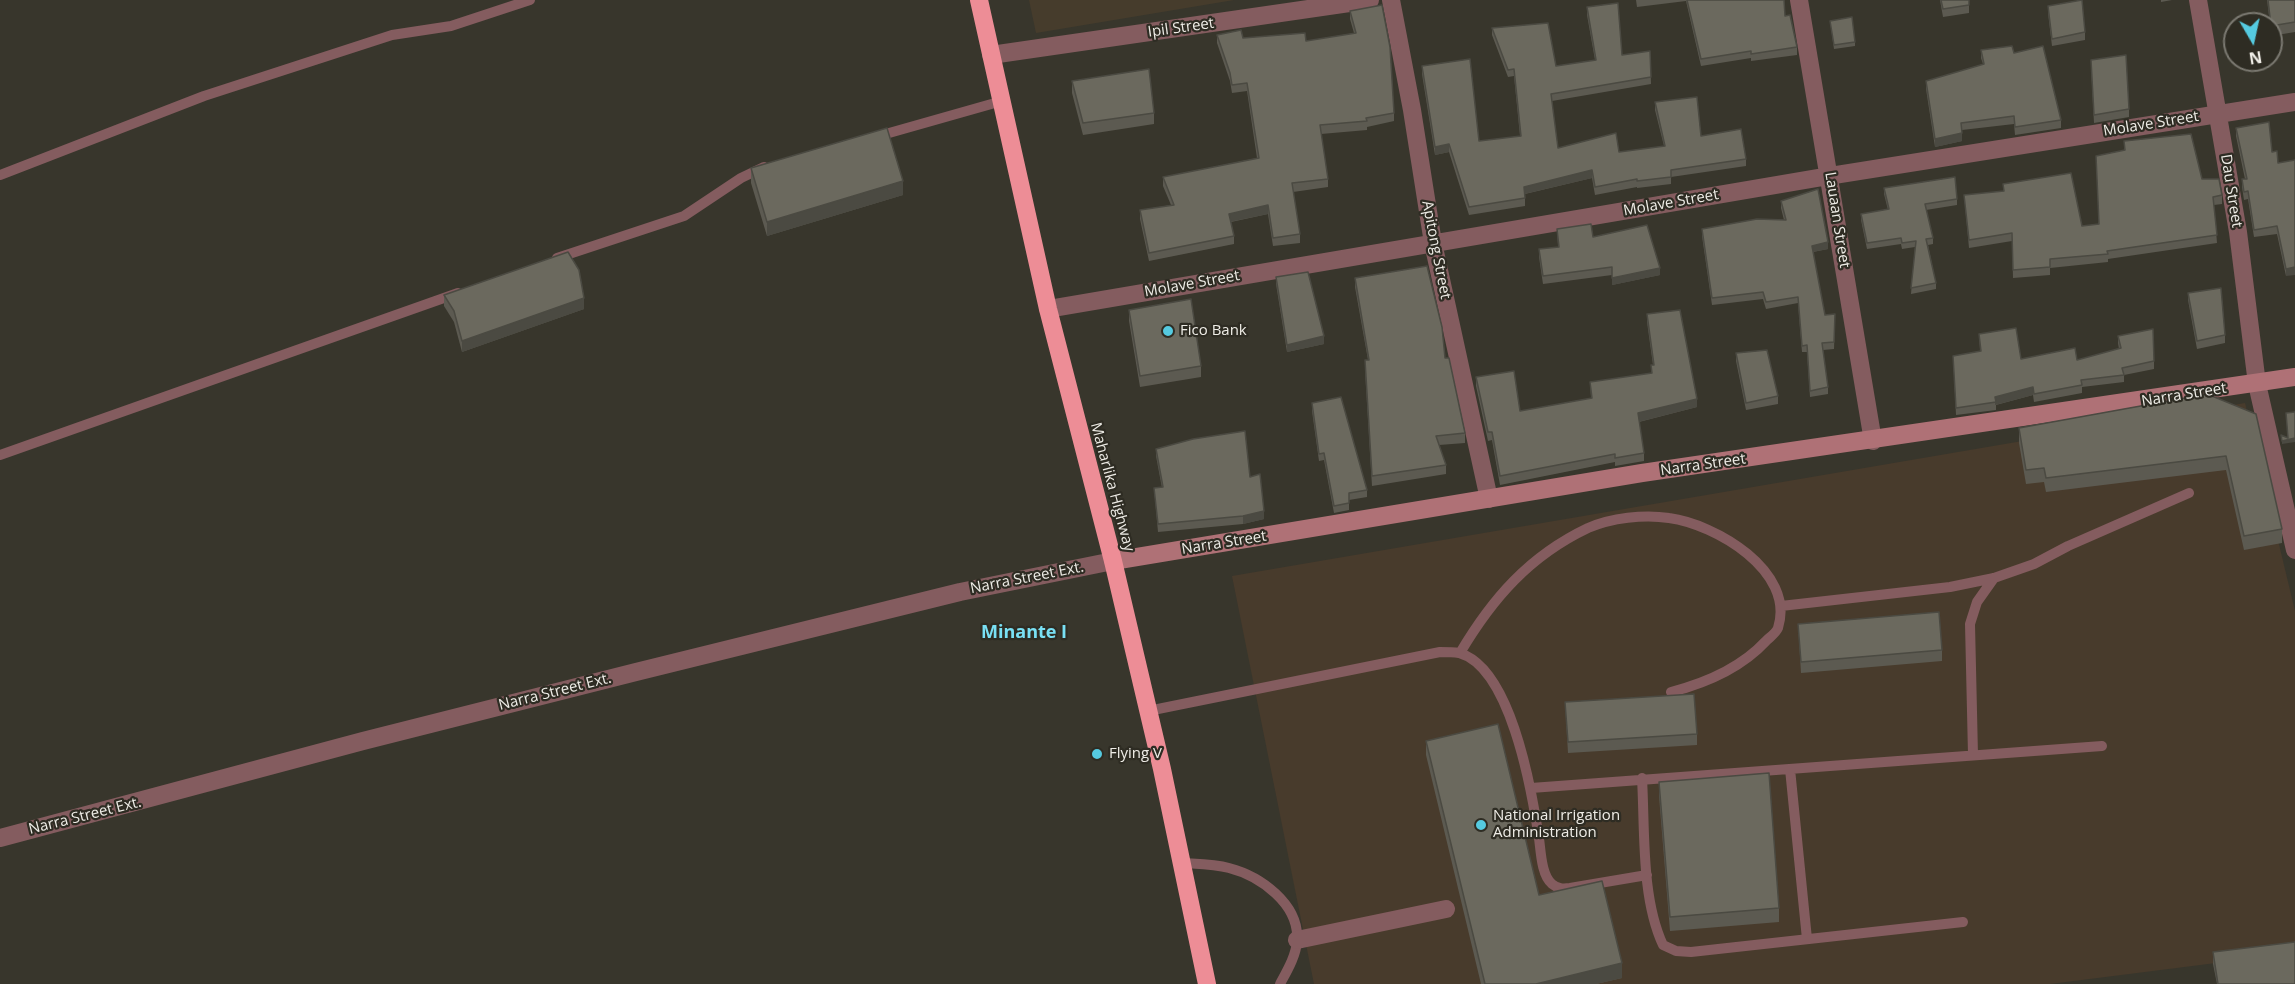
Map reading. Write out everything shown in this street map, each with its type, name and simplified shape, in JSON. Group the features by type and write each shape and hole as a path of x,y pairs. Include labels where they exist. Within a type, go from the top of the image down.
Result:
{"highway":[{"name":"Maharlika Highway","path":"979,0 1048,309 1113,561 1148,711 1207,984"}],"street":[{"name":"Ipil Street","path":"991,55 1370,0"},
{"name":"Apitong Street","path":"1391,0 1412,110 1433,243 1489,499"},
{"name":"Lauaan Street","path":"1799,0 1804,41 1873,441"},
{"name":"Dau Street","path":"2198,0 2238,232 2257,384 2295,550"},
{"name":"Molave Street","path":"1048,309 1829,176 2295,102"},
{"name":"Narra Street","path":"1113,561 1642,474 2295,377"},
{"name":"Narra Street Ext.","path":"0,838 363,741 636,672 960,592 1113,561"},
{"path":"1297,940 1446,909"}],"lane":[{"path":"0,175 204,96 392,35 451,26 530,0"},
{"path":"860,140 894,133 1002,101"},
{"path":"545,262 684,216 741,178 780,162"},
{"path":"0,455 466,290"},
{"path":"1781,606 1950,586 1994,578 2034,564 2068,546 2189,493"},
{"path":"1460,653 1488,609 1521,573 1539,559 1589,528 1641,517 1668,518 1715,531 1736,545 1766,573 1776,588 1781,606 1777,630 1758,650 1733,668 1695,686 1671,692"},
{"path":"1973,755 1970,624 1977,602 1994,578"},
{"path":"1148,711 1440,652 1460,653 1480,667 1496,687 1509,715 1531,788 1544,868 1552,884 1561,889 1647,875"},
{"path":"1531,788 1642,778 2102,746"},
{"path":"1791,769 1807,939"},
{"path":"1642,778 1647,875 1654,925 1663,945 1669,948 1691,952 1963,922"},
{"path":"1182,862 1239,871 1270,888 1283,901 1291,915 1297,940 1292,960 1280,984"}],"shaded area":[{"path":"1029,0 1234,0 1036,33"},
{"path":"2245,403 2295,611 2295,953 2050,984 1314,984 1232,576"}],"building":[{"path":"1687,0 1784,0 1785,16 1790,15 1797,47 1701,59"},
{"path":"1941,0 1969,0 1969,5 1943,9"},
{"path":"2082,0 2085,32 2052,39 2048,6"},
{"path":"2268,0 2295,0 2295,22 2283,24 2283,12 2269,12"},
{"path":"1618,3 1622,55 1650,51 1651,77 1551,94 1558,148 1616,133 1619,152 1665,146 1655,102 1697,97 1701,136 1741,129 1746,159 1671,170 1671,177 1637,181 1637,179 1595,187 1592,170 1524,187 1525,198 1469,207 1449,144 1435,147 1422,66 1470,59 1479,141 1521,136 1514,69 1508,70 1492,28 1548,23 1556,66 1596,60 1587,7"},
{"path":"1382,5 1390,47 1394,113 1366,118 1367,121 1320,125 1328,179 1292,183 1300,234 1273,238 1268,205 1229,214 1234,236 1149,253 1140,210 1174,205 1163,177 1259,158 1247,83 1232,85 1217,35 1241,30 1243,38 1305,33 1306,41 1356,33 1350,11"},
{"path":"1852,17 1855,42 1834,45 1830,21"},
{"path":"2012,46 2014,53 2043,46 2061,120 2015,127 2014,116 1961,123 1962,133 1935,139 1926,81 1984,64 1981,50"},
{"path":"2126,55 2129,109 2094,115 2091,60"},
{"path":"1149,69 1154,113 1083,123 1072,81"},
{"path":"2269,122 2272,152 2277,151 2278,163 2295,160 2295,267 2286,269 2277,226 2254,230 2248,191 2244,192 2242,179 2247,179 2236,128"},
{"path":"887,128 903,181 767,222 751,168"},
{"path":"2191,134 2202,179 2219,179 2222,195 2213,197 2217,235 2107,251 2108,254 2050,259 2050,267 2013,270 2012,233 1969,240 1964,195 2004,191 2003,184 2071,173 2082,226 2099,224 2096,156 2125,150 2124,141"},
{"path":"1955,177 1957,199 1925,204 1933,238 1926,239 1936,283 1911,288 1916,241 1902,243 1901,238 1867,243 1861,214 1889,209 1884,188"},
{"path":"1818,189 1828,242 1812,246 1825,315 1835,314 1834,342 1822,343 1828,387 1810,391 1807,345 1802,346 1798,297 1766,302 1763,292 1712,298 1702,229 1757,219 1786,220 1781,201"},
{"path":"1591,224 1593,237 1647,225 1660,268 1612,278 1612,267 1543,276 1539,249 1559,247 1557,229"},
{"path":"568,252 579,270 584,298 462,341 454,311 444,295"},
{"path":"1427,266 1442,327 1445,358 1449,358 1465,433 1436,436 1446,465 1372,476 1365,360 1369,360 1355,278"},
{"path":"1308,272 1324,336 1287,345 1276,277"},
{"path":"2221,288 2225,335 2197,341 2188,293"},
{"path":"1191,299 1201,366 1140,376 1129,310"},
{"path":"1680,310 1697,399 1638,413 1644,453 1615,458 1615,454 1500,476 1492,432 1488,432 1476,377 1514,371 1520,411 1592,398 1590,382 1652,373 1651,365 1654,365 1647,314"},
{"path":"2016,328 2021,359 2075,348 2077,360 2121,348 2118,336 2153,329 2154,361 2122,368 2124,375 2081,380 2082,385 2034,394 2033,387 1995,397 1996,402 1956,408 1953,356 1981,351 1979,334"},
{"path":"1767,350 1778,396 1746,403 1736,353"},
{"path":"2207,394 2256,414 2282,529 2244,536 2226,456 2046,478 2044,468 2026,470 2019,428"},
{"path":"1341,397 1367,490 1349,493 1349,503 1334,506 1324,453 1319,454 1312,403"},
{"path":"2295,412 2295,438 2282,441 2281,435 2288,438 2286,413"},
{"path":"1245,431 1250,477 1260,474 1264,511 1243,516 1158,524 1154,488 1163,487 1156,449 1193,439"},
{"path":"1939,612 1942,650 1801,662 1798,624"},
{"path":"1694,694 1697,734 1568,742 1565,702"},
{"name":"National Irrigation Administration","path":"1498,724 1539,895 1602,881 1622,963 1536,984 1485,984 1426,741"},
{"path":"1769,773 1779,908 1670,917 1659,782"},
{"path":"2295,942 2295,984 2218,984 2213,952"}],"place":[{"name":"Fico Bank","path":"1168,331"},
{"name":"Flying V","path":"1097,754"},
{"name":"National Irrigation Administration","path":"1481,825"}],"district":[{"name":"Minante I","path":"1024,633"}]}
